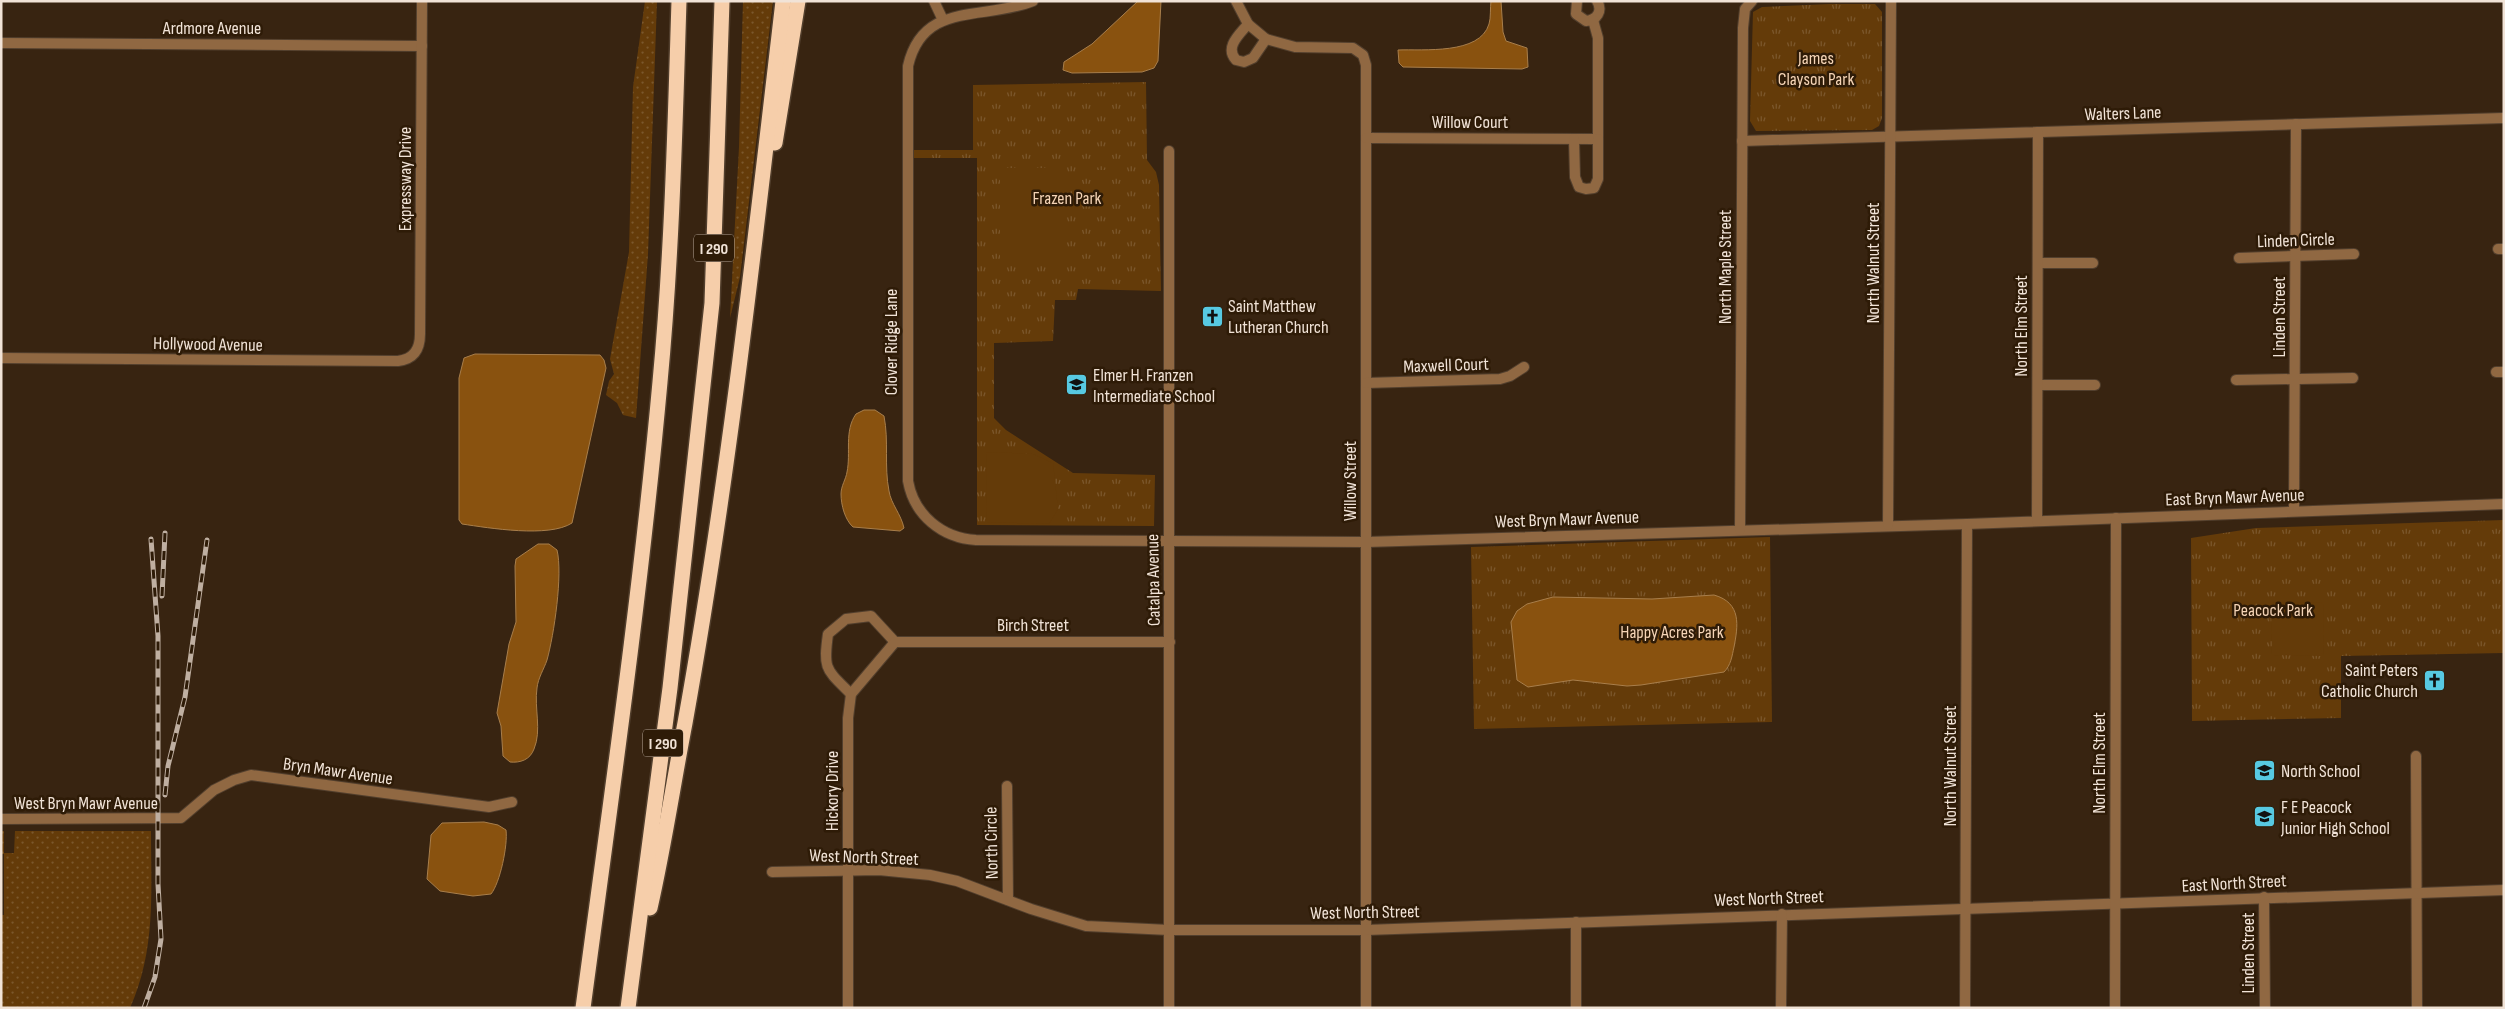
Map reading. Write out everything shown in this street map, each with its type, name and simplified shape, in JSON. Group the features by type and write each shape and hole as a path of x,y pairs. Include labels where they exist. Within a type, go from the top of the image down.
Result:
{"highway":[{"path":"674,1 677,62"},
{"name":"I 290","path":"583,1008 638,596 661,380 670,250 679,1"},
{"name":"I 290","path":"628,1008 670,688 712,303 722,1"},
{"path":"630,992 661,862 702,624 722,492 783,1"},
{"path":"754,229 767,191 798,1"}],"street":[{"name":"Expressway Drive","path":"413,356 420,344 422,1"},
{"path":"934,1 942,18"},
{"name":"Clover Ridge Lane","path":"1033,1 1003,9 967,7 942,18 920,38 910,56 908,70 907,469 912,496 924,516 936,527 948,534 967,539 1168,541"},
{"name":"Willow Street","path":"1236,1 1248,24 1266,39 1286,46 1349,48 1361,53 1366,65 1366,1008"},
{"path":"1577,1 1575,9 1577,16 1583,21 1593,20 1600,10 1597,1"},
{"name":"North Walnut Street","path":"1888,525 1891,1"},
{"name":"North Maple Street","path":"1740,530 1743,28 1744,12 1750,3"},
{"path":"1574,139 1575,180 1579,187 1586,189 1594,188 1598,180 1598,38 1593,20"},
{"path":"1248,24 1232,46 1232,53 1236,60 1244,62 1253,58 1266,39"},
{"name":"Ardmore Avenue","path":"1,44 422,46"},
{"name":"Walters Lane","path":"1742,141 2504,118"},
{"name":"Linden Street","path":"2294,511 2296,124"},
{"name":"North Elm Street","path":"2037,521 2038,132"},
{"name":"Willow Court","path":"1366,138 1598,139"},
{"name":"Catalpa Avenue","path":"1169,151 1169,1008"},
{"name":"Linden Circle","path":"2239,258 2354,254"},
{"path":"2038,263 2093,263"},
{"name":"Hollywood Avenue","path":"1,358 398,361 413,356"},
{"name":"Maxwell Court","path":"1366,383 1496,379 1507,377 1524,367"},
{"path":"2236,380 2353,378"},
{"path":"2038,386 2095,385"},
{"name":"East Bryn Mawr Avenue","path":"1967,524 2504,504"},
{"name":"North Elm Street","path":"2115,1008 2116,518"},
{"name":"North Walnut Street","path":"1966,1008 1967,524"},
{"name":"West Bryn Mawr Avenue","path":"1168,541 1366,542 1967,524"},
{"path":"871,616 895,642 851,694 829,672 825,659 828,634 846,619 871,616"},
{"name":"Birch Street","path":"895,642 1170,642"},
{"name":"Hickory Drive","path":"848,1008 848,718 851,694"},
{"path":"2416,756 2416,1008"},
{"name":"Bryn Mawr Avenue","path":"171,819 181,818 214,790 234,780 251,775 490,807 512,802"},
{"name":"North Circle","path":"1007,786 1008,900"},
{"name":"West Bryn Mawr Avenue","path":"1,819 171,819"},
{"name":"West North Street","path":"772,872 879,870 930,876 957,881 1086,926 1169,930 1366,930 1966,909"},
{"name":"East North Street","path":"1966,909 2504,890"},
{"name":"Linden Street","path":"2264,897 2265,1008"},
{"path":"1781,1008 1782,914"},
{"path":"1576,922 1576,1008"}],"green space":[{"path":"645,1 657,1 648,254 636,418 623,415 617,403 606,395 609,381 614,374 610,359 629,252 633,87"},
{"path":"743,1 773,1 740,277 730,318 739,147"},
{"name":"James Clayson Park","path":"1875,4 1882,12 1882,118 1879,126 1872,130 1756,131 1750,121 1753,12 1762,7"},
{"name":"Frazen Park","path":"1146,82 1147,160 1156,172 1159,185 1161,291 1078,289 1076,300 1055,300 1053,341 994,343 994,418 1006,430 1073,473 1155,475 1154,526 977,525 977,158 914,158 913,150 973,150 973,85"},
{"path":"1000,168 1061,168 1061,262 1000,262"},
{"path":"1091,170 1108,170 1108,205 1091,205"},
{"path":"986,452 1033,454 1053,463 1058,509 1049,524 987,522"},
{"name":"Peacock Park","path":"2504,520 2504,653 2341,656 2341,718 2192,721 2191,538 2256,528"},
{"name":"Happy Acres Park","path":"1770,537 1772,722 1474,729 1471,547"},
{"path":"2271,602 2324,603 2323,656 2272,655"},
{"path":"1,831 4,831 4,853 14,853 15,831 151,831 151,899 148,943 144,965 130,1008 1,1008 1,915 4,915 4,854 1,854"}],"shaded area":[{"path":"1138,1 1161,1 1158,61 1154,68 1142,72 1072,73 1063,70 1064,62 1092,44"},
{"path":"1491,1 1501,1 1503,32 1506,41 1527,48 1528,67 1522,69 1403,67 1399,63 1398,50 1435,50 1463,46 1474,41 1484,34 1489,24"},
{"path":"475,354 600,355 604,360 606,368 572,523 562,528 549,530 518,531 462,524 459,520 459,378 464,358"},
{"path":"864,410 875,410 884,416 888,482 890,496 904,528 900,531 853,527 844,512 841,494 848,465 850,428 856,414"},
{"path":"538,544 549,544 557,550 559,574 555,621 550,649 537,688 538,727 536,742 530,756 521,761 510,762 503,756 501,726 497,713 509,644 516,622 515,566 516,559"},
{"path":"1714,595 1730,604 1734,609 1737,623 1733,654 1724,672 1627,686 1573,680 1528,687 1517,680 1511,622 1517,611 1527,604 1553,597 1652,599"},
{"path":"484,822 498,825 506,830 503,864 491,894 473,896 440,891 427,879 431,835 442,823"}],"railway":[{"path":"162,596 165,533"},
{"path":"144,1008 155,977 161,939 158,884 158,636 151,539"},
{"path":"165,795 168,766 185,697 207,540"}],"place":[{"name":"Saint Matthew Lutheran Church","path":"1212,316"},
{"name":"Elmer H. Franzen Intermediate School","path":"1077,385"},
{"name":"Saint Peters Catholic Church","path":"2434,680"},
{"name":"North School","path":"2265,771"},
{"name":"F E Peacock Junior High School","path":"2265,817"}]}
